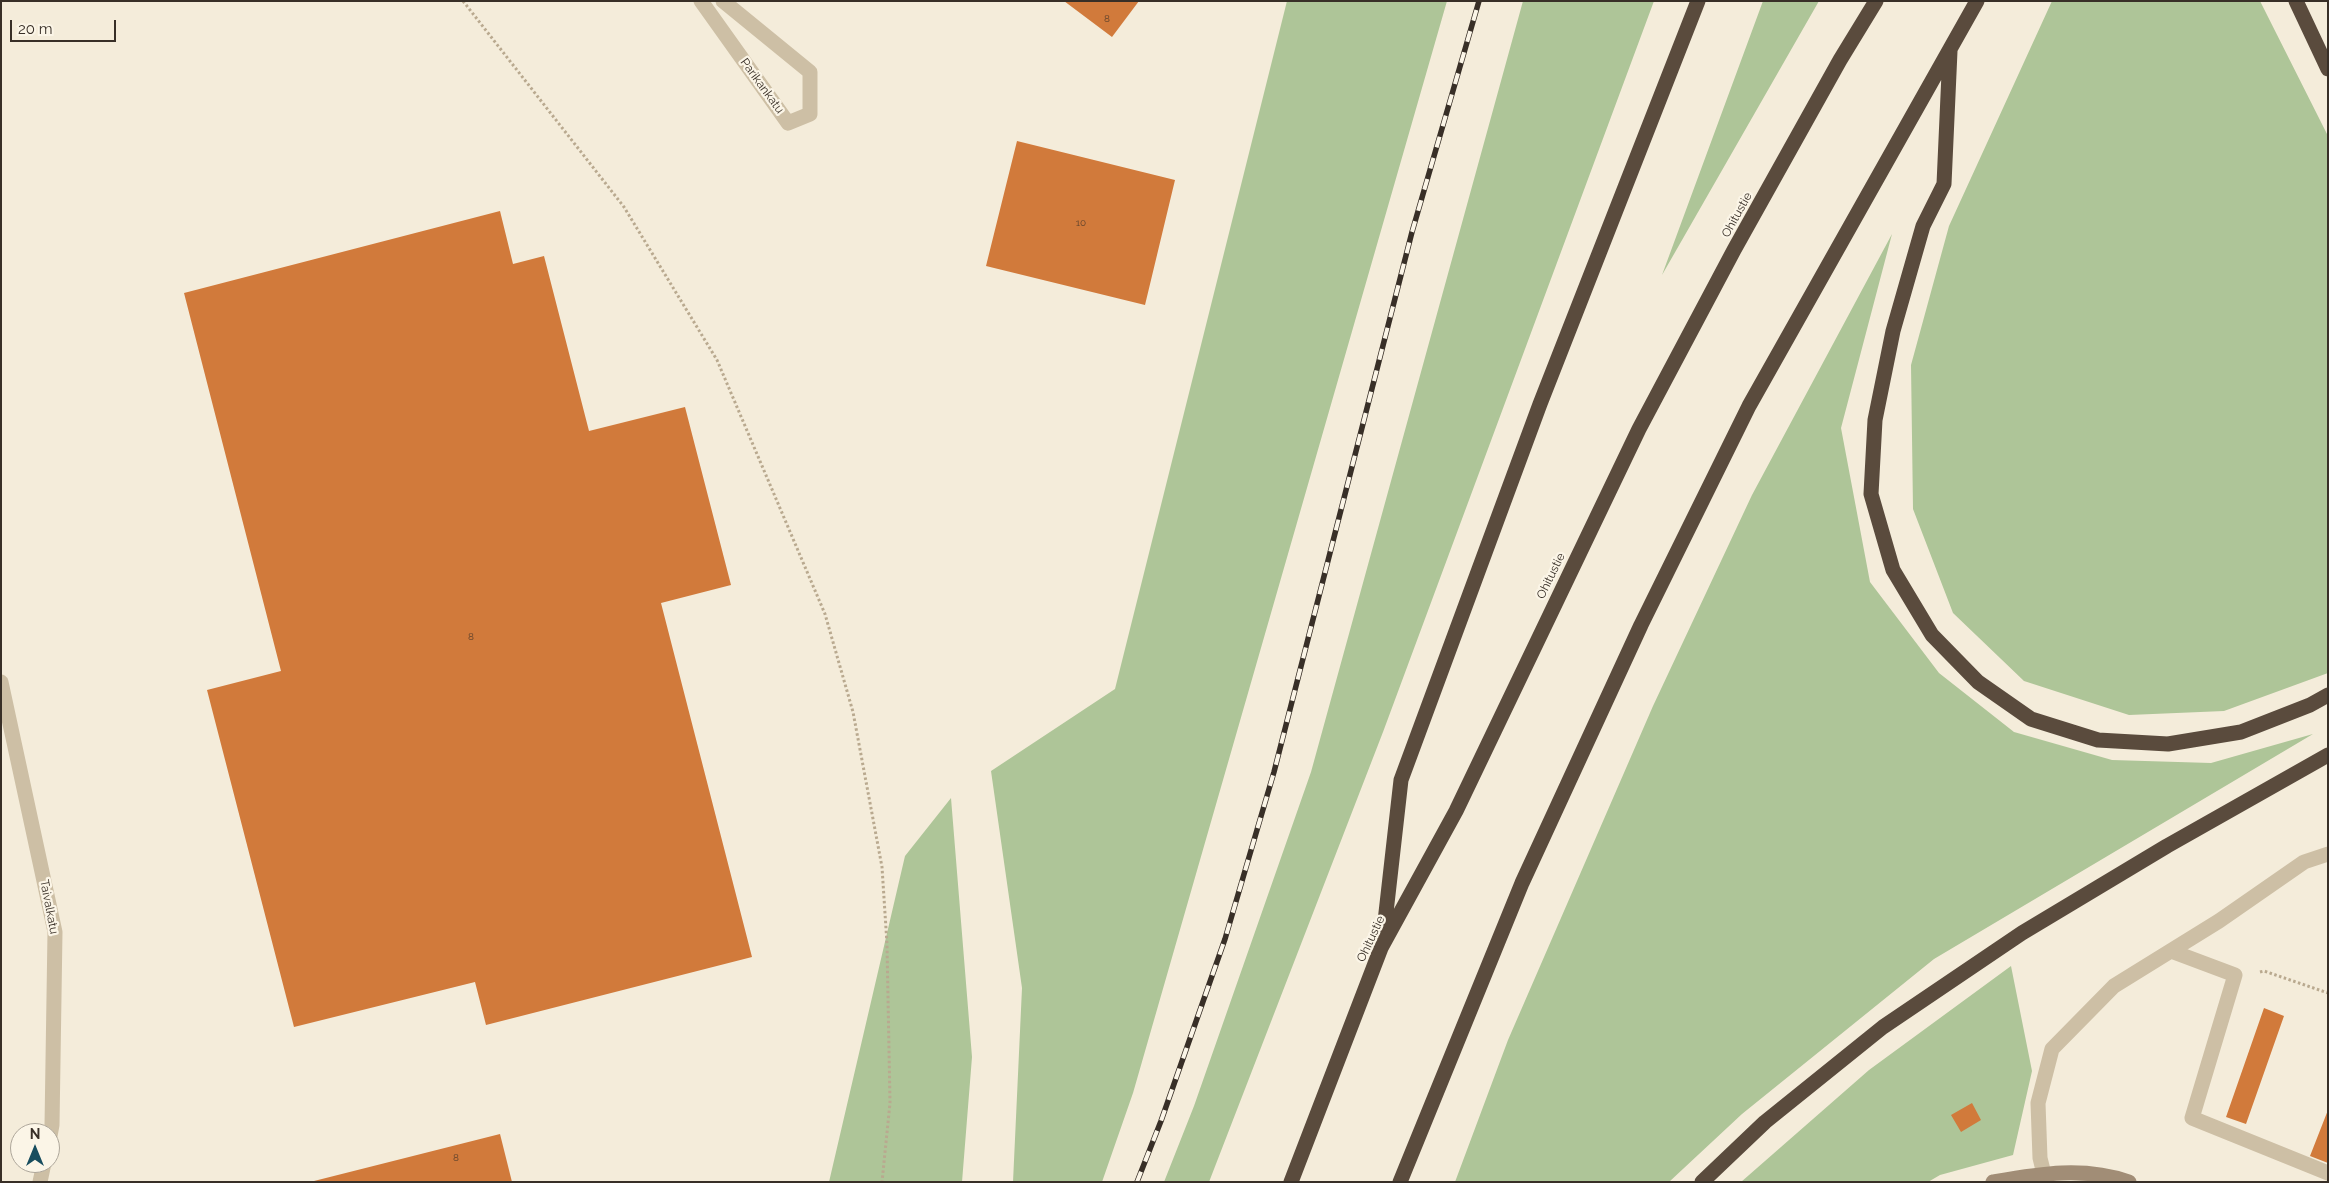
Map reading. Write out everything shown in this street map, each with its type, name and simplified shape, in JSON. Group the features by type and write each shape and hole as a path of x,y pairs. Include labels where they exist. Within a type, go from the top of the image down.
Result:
{"highway":[{"path":"1382,948 1401,780 1540,404 1698,1"},
{"name":"Ohitustie","path":"1291,1182 1382,948 1456,811 1640,429 1734,250 1840,60 1876,1"},
{"path":"1400,1182 1522,882 1641,625 1748,406 1977,1"},
{"path":"2296,1 2328,69"},
{"path":"1950,47 1944,184 1923,226 1893,331 1875,420 1871,494 1893,570 1932,635 1978,682 2031,718 2098,740 2168,744 2241,732 2310,705 2328,695"},
{"path":"1702,1182 1765,1122 1891,1022 2022,933 2167,846 2328,755"}],"street":[{"name":"Parikankatu","path":"701,1 788,123 810,114 810,72 722,1"},
{"name":"Taivalkatu","path":"1,682 55,932 52,1123"},
{"path":"2045,1177 2040,1158 2038,1103 2052,1049 2114,986 2171,951 2304,862 2328,854"},
{"path":"2171,951 2235,975 2192,1118 2328,1172"},
{"path":"1993,1182 2105,1174 2129,1182"}],"path":[{"path":"463,1 624,207 717,360 825,614 853,712 882,867 890,1104 882,1182"},
{"path":"2235,975 2264,971 2328,993"}],"green space":[{"path":"1287,1 1447,1 1133,1093 1102,1182 1013,1182 1022,988 991,771 1115,689"},
{"path":"1523,1 1654,1 1383,732 1209,1182 1164,1182 1194,1106 1311,772"},
{"path":"1763,1 1819,1 1662,275"},
{"path":"2052,1 2260,1 2328,136 2328,673 2224,711 2129,715 2024,681 1953,613 1913,509 1911,365 1949,226"},
{"path":"1892,234 1841,428 1870,582 1939,673 2014,732 2112,760 2211,763 2313,734 1934,959 1742,1114 1669,1182 1455,1182 1508,1040 1653,706 1752,495"},
{"path":"951,798 972,1057 962,1182 829,1182 905,856"},
{"path":"2011,966 2032,1071 2013,1155 1940,1175 1928,1182 1741,1182 1869,1070"}],"building":[{"path":"1064,1 1139,1 1112,37"},
{"path":"1017,141 1175,180 1145,305 986,266"},
{"path":"500,211 513,264 544,256 589,431 685,407 731,585 661,603 752,957 486,1025 475,982 294,1027 207,690 281,671 184,293"},
{"path":"2264,1008 2284,1016 2246,1124 2226,1117"},
{"path":"1972,1103 1981,1120 1961,1132 1951,1115"},
{"path":"2328,1110 2328,1163 2310,1156"},
{"path":"500,1134 512,1182 314,1182 314,1181"}],"railway":[{"path":"1137,1182 1161,1121 1225,939 1274,772 1412,232 1479,1"}]}
